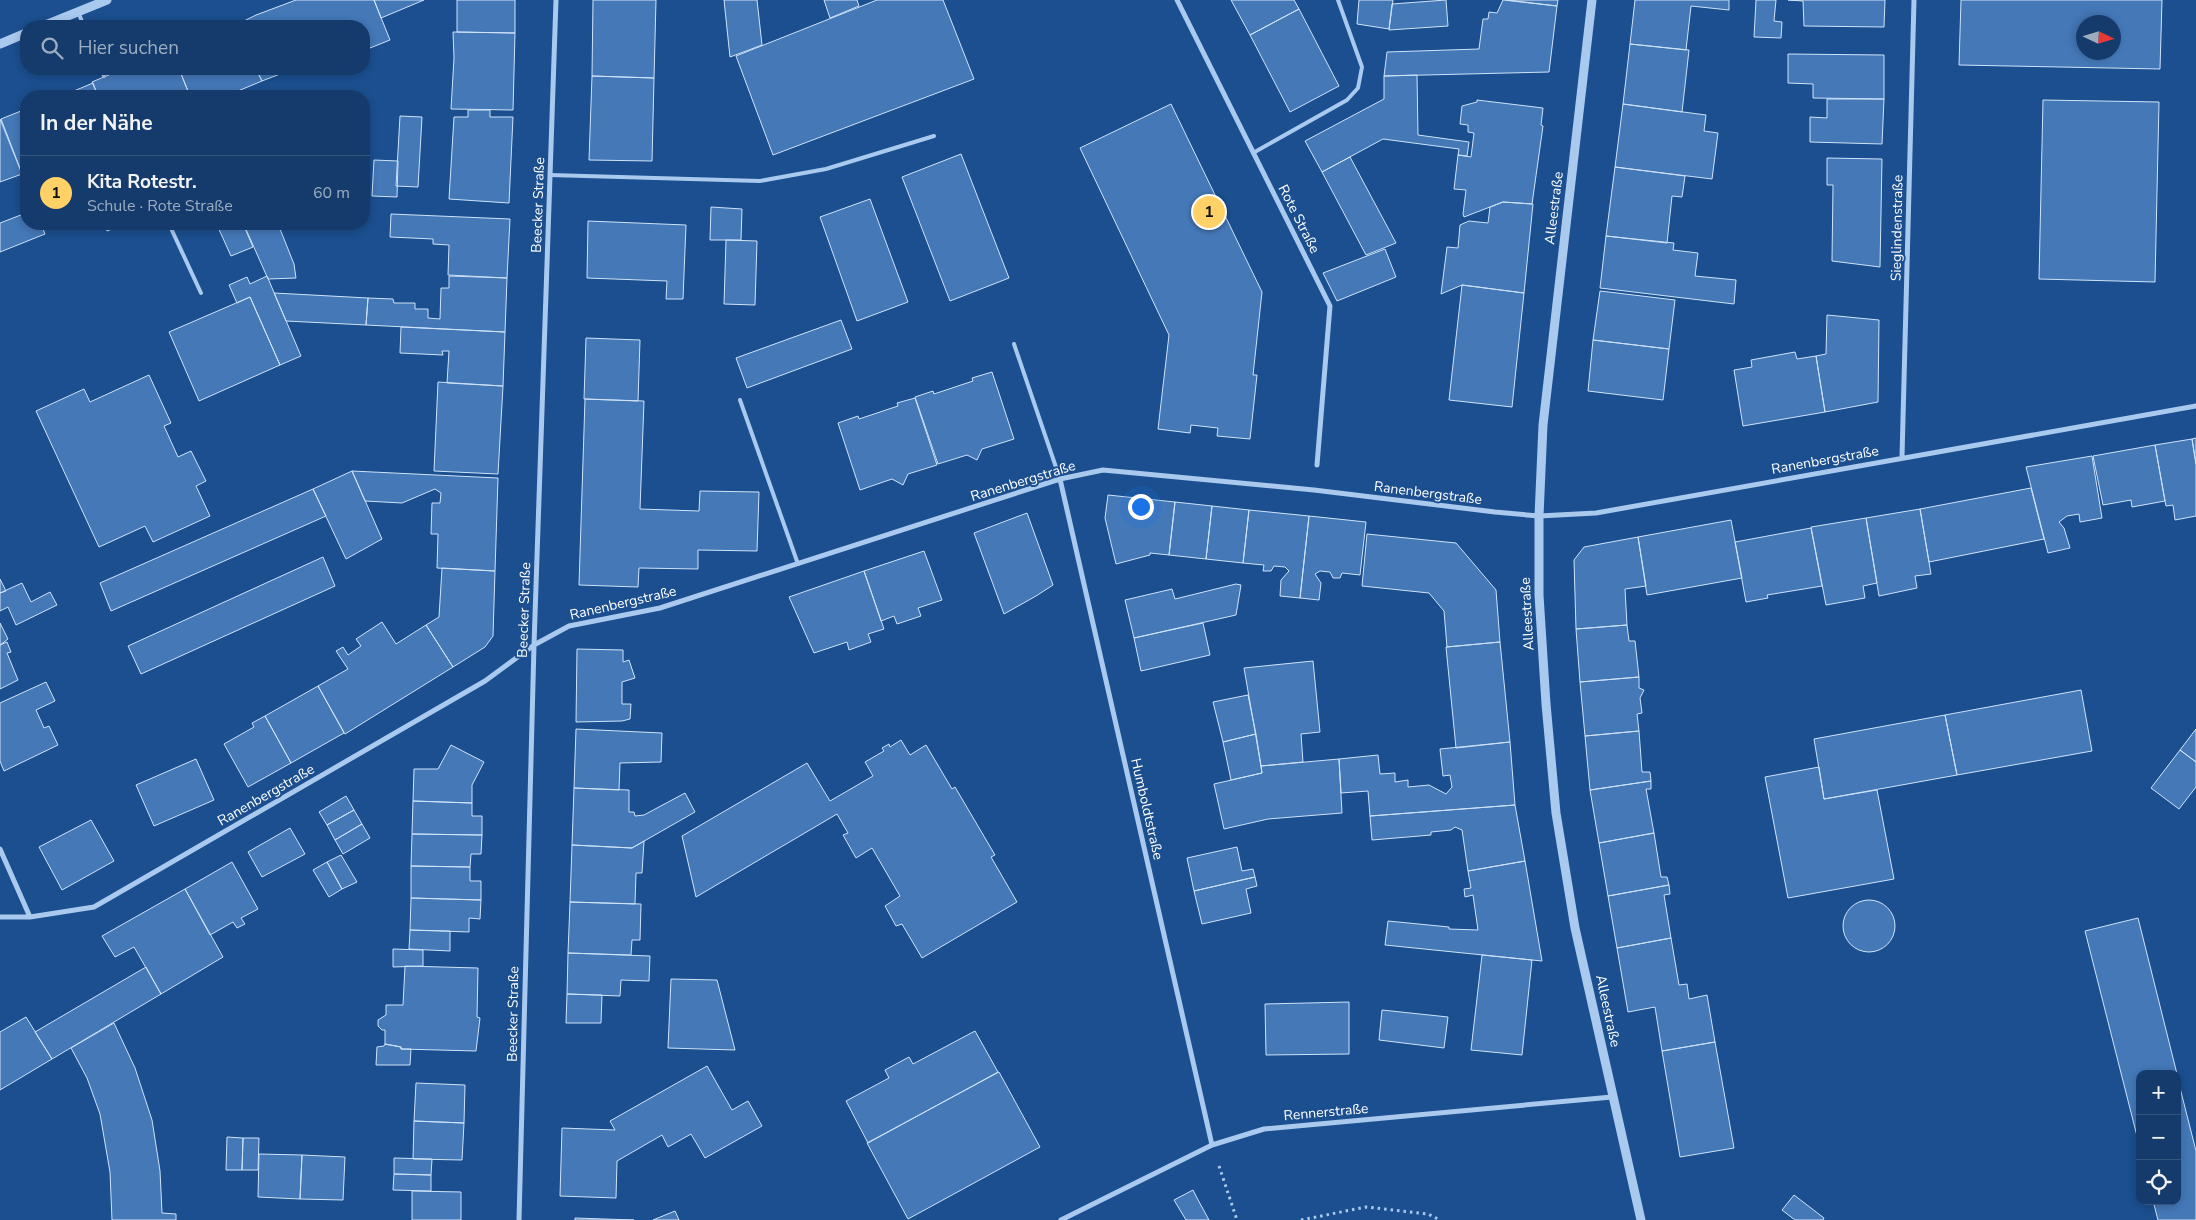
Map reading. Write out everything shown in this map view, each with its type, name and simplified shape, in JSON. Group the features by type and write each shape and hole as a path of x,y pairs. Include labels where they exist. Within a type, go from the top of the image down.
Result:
{"street":[{"path":"58,20 107,0"},
{"name":"Beecker Straße","path":"519,1220 534,645 556,0"},
{"name":"Rote Straße","path":"1177,0 1330,306 1317,464"},
{"name":"Alleestraße","path":"1592,0 1543,425 1539,516 1539,594 1546,704 1556,813 1575,928 1641,1220"},
{"name":"Sieglindenstraße","path":"1902,457 1914,0"},
{"path":"0,44 20,36"},
{"name":"Ranenbergstraße","path":"0,917 30,916 94,907 484,681 534,645 569,626 660,608 1060,479 1103,470 1314,490 1539,516 1596,512 2196,406"},
{"name":"Humboldtstraße","path":"1060,479 1212,1145"},
{"path":"0,849 30,916"},
{"name":"Rennerstraße","path":"1061,1220 1212,1145 1264,1128 1612,1097"}],"lane":[{"path":"1253,153 1347,100 1358,88 1362,68 1338,0"},
{"path":"78,12 81,20"},
{"path":"550,175 760,181 826,169 934,136"},
{"path":"172,230 201,293"},
{"path":"1014,344 1060,479"},
{"path":"740,400 798,564"}],"path":[{"path":"1212,1145 1237,1220"},
{"path":"1301,1220 1366,1207 1428,1214 1440,1220"}],"building":[{"path":"296,0 374,0 390,40 370,48 370,20 246,20"},
{"path":"374,0 424,0 381,18"},
{"path":"457,0 515,0 515,33 457,32"},
{"path":"593,0 656,0 654,78 592,76"},
{"path":"724,0 757,0 762,45 730,57"},
{"path":"824,0 857,0 859,6 830,18"},
{"path":"877,0 943,0 974,79 773,155 736,56"},
{"path":"1231,0 1294,0 1299,9 1250,35"},
{"path":"1359,0 1393,0 1389,29 1357,24"},
{"path":"1446,0 1448,26 1389,30 1392,4"},
{"path":"1503,0 1557,6 1549,72 1384,76 1387,52 1479,49 1483,19 1488,19 1489,12 1497,13"},
{"path":"1507,0 1558,0 1557,6"},
{"path":"1635,0 1729,0 1729,10 1691,6 1686,50 1630,44"},
{"path":"1756,0 1776,0 1774,21 1782,22 1781,38 1754,37"},
{"path":"1788,0 1885,0 1884,27 1804,26 1803,1"},
{"path":"1961,0 2162,0 2160,69 1959,65"},
{"path":"1299,9 1339,86 1290,112 1250,35"},
{"path":"453,32 515,33 513,110 451,109 454,58"},
{"path":"1630,44 1689,50 1682,112 1623,104"},
{"path":"1788,54 1884,55 1884,99 1813,98 1813,84 1788,83"},
{"path":"109,75 181,75 188,90 95,90 92,82"},
{"path":"181,75 259,75 262,81 240,90 188,90"},
{"path":"259,75 278,75 262,81"},
{"path":"1417,75 1418,135 1469,142 1467,156 1458,155 1459,149 1383,139 1322,172 1305,141 1384,99 1384,76"},
{"path":"592,76 654,78 652,161 589,160"},
{"path":"93,83 96,90 76,90"},
{"path":"1827,99 1884,99 1882,144 1810,142 1810,117 1827,118"},
{"path":"1477,100 1543,108 1541,125 1543,126 1532,204 1503,202 1464,217 1466,190 1454,189 1458,155 1471,157 1474,133 1468,132 1468,125 1460,124 1462,106 1477,102"},
{"path":"2043,100 2159,102 2155,282 2039,279"},
{"path":"1171,104 1262,292 1253,375 1257,375 1250,439 1217,436 1218,428 1191,425 1190,433 1158,429 1169,335 1080,148"},
{"path":"1623,104 1706,115 1704,131 1718,133 1712,179 1615,167"},
{"path":"468,110 490,110 490,117 513,117 509,203 449,199 454,117 468,117"},
{"path":"20,111 20,168 1,119"},
{"path":"400,116 422,117 418,187 396,186"},
{"path":"0,119 20,169 20,175 0,182"},
{"path":"961,154 1009,278 950,301 902,177"},
{"path":"1350,157 1396,243 1366,255 1322,172"},
{"path":"1827,158 1882,159 1880,267 1832,261 1833,185 1827,185"},
{"path":"374,160 398,161 397,197 372,196"},
{"path":"1615,167 1685,176 1682,197 1672,196 1667,243 1606,236"},
{"path":"870,199 908,302 857,321 820,217"},
{"path":"1503,202 1533,204 1524,293 1462,285 1441,294 1447,247 1458,248 1460,225 1469,221 1488,223 1490,207"},
{"path":"711,207 742,209 741,240 710,240"},
{"path":"391,214 510,219 507,278 448,275 449,245 433,244 433,239 390,237"},
{"path":"20,215 20,230 43,230 45,234 0,252 0,223"},
{"path":"588,221 686,225 683,299 666,299 667,281 587,278"},
{"path":"219,230 246,230 253,247 231,256"},
{"path":"246,230 280,230 294,264 296,278 268,279"},
{"path":"1606,236 1674,243 1673,250 1698,253 1695,276 1736,280 1734,304 1600,288"},
{"path":"726,240 757,241 755,305 724,304"},
{"path":"1385,249 1396,277 1337,301 1323,273"},
{"path":"267,276 301,356 280,365 250,297 237,303 229,285 247,277 250,284"},
{"path":"449,276 507,278 505,332 366,325 368,298 393,299 394,303 415,303 415,309 428,309 428,318 440,319 441,288 449,288"},
{"path":"1462,285 1524,293 1512,407 1449,400"},
{"path":"1600,291 1675,300 1669,349 1593,340"},
{"path":"274,293 368,298 366,325 286,321"},
{"path":"250,297 280,365 199,401 169,332"},
{"path":"1827,315 1879,320 1878,402 1825,412 1816,356 1826,354"},
{"path":"841,320 852,349 747,388 736,358"},
{"path":"401,327 505,332 503,386 447,383 449,351 442,351 443,355 400,353"},
{"path":"586,338 640,340 638,401 584,399"},
{"path":"1593,340 1669,349 1663,400 1588,391"},
{"path":"1795,352 1797,359 1816,356 1825,412 1743,426 1734,370 1752,367 1751,360"},
{"path":"992,372 1014,439 982,449 977,460 967,455 938,464 915,397 933,391 934,394 973,381 972,378"},
{"path":"149,375 171,423 164,426 178,457 191,451 206,481 196,486 210,516 153,542 145,526 99,547 36,411 84,389 90,402"},
{"path":"438,382 503,386 498,474 434,471"},
{"path":"915,398 937,465 908,474 903,485 892,479 860,490 838,423 858,416 859,419 898,406 897,403"},
{"path":"585,399 644,401 640,509 699,511 700,491 759,492 757,551 698,550 698,569 639,568 638,587 579,585"},
{"path":"2196,438 2196,464 2192,439"},
{"path":"2192,439 2196,464 2196,516 2175,520 2173,505 2166,506 2155,445"},
{"path":"2155,445 2165,501 2132,507 2131,500 2103,505 2093,456"},
{"path":"2092,456 2102,518 2080,522 2079,514 2067,516 2059,522 2064,528 2070,548 2048,553 2026,467"},
{"path":"352,471 498,478 495,571 437,568 438,534 431,534 432,503 440,503 441,493 435,489 402,503 365,501"},
{"path":"352,471 382,539 346,559 313,489"},
{"path":"2031,488 2044,539 1929,562 1920,509"},
{"path":"313,489 326,516 111,611 100,583"},
{"path":"1108,495 1175,502 1169,555 1150,553 1150,555 1116,564 1105,518"},
{"path":"1175,502 1212,506 1206,559 1169,555"},
{"path":"1212,506 1249,510 1243,563 1206,559"},
{"path":"1920,509 1931,574 1915,576 1917,588 1879,596 1866,518"},
{"path":"1249,510 1309,516 1300,598 1280,596 1281,580 1289,571 1285,567 1274,566 1271,571 1263,571 1264,565 1243,563"},
{"path":"1027,513 1053,585 1004,614 974,533"},
{"path":"1309,516 1366,522 1360,575 1342,573 1340,578 1333,578 1330,572 1320,571 1315,574 1321,583 1319,600 1300,598"},
{"path":"1866,518 1877,583 1863,586 1865,598 1826,605 1811,527"},
{"path":"1731,520 1742,578 1647,595 1638,537"},
{"path":"1811,528 1822,586 1767,595 1768,598 1746,602 1735,542"},
{"path":"1367,534 1456,543 1496,590 1500,642 1447,647 1444,611 1429,593 1362,586"},
{"path":"1638,537 1646,586 1625,589 1627,625 1576,629 1574,560 1584,547"},
{"path":"924,551 942,600 918,608 921,616 897,624 894,616 881,621 864,571"},
{"path":"323,557 335,586 141,674 128,646"},
{"path":"442,568 495,571 493,636 485,647 453,667 426,625 439,617"},
{"path":"864,571 884,629 868,634 871,642 849,650 847,642 814,653 789,597"},
{"path":"0,579 6,591 0,593"},
{"path":"22,583 31,602 50,592 57,605 16,625 8,607 0,611 0,593"},
{"path":"1236,584 1241,585 1236,615 1134,638 1125,600 1172,589 1175,599"},
{"path":"382,622 396,644 426,625 453,667 345,734 318,686 348,669 336,651 343,647 348,655 361,646 356,639"},
{"path":"0,623 8,639 0,645"},
{"path":"1203,623 1210,655 1141,671 1134,638"},
{"path":"1627,625 1629,641 1635,641 1639,677 1580,682 1576,629"},
{"path":"7,642 11,652 7,653 18,680 0,689 0,645"},
{"path":"1500,642 1510,742 1456,748 1446,647"},
{"path":"577,649 623,650 623,662 629,660 635,678 622,682 622,704 631,704 630,719 622,721 576,722"},
{"path":"1313,661 1320,732 1301,734 1303,762 1261,766 1244,668"},
{"path":"1639,677 1639,688 1644,690 1640,698 1642,713 1637,714 1639,731 1585,736 1580,682"},
{"path":"46,682 55,701 36,710 44,728 49,726 58,745 4,771 0,761 0,703"},
{"path":"318,686 344,733 291,763 265,716"},
{"path":"2081,690 2092,751 1957,775 1945,715"},
{"path":"1248,695 1256,734 1223,742 1213,702"},
{"path":"1945,715 1957,775 1824,799 1814,739"},
{"path":"265,716 291,763 248,787 224,744 254,727 252,723"},
{"path":"576,729 662,733 661,762 620,763 619,790 574,788"},
{"path":"2196,729 2196,762 2180,750"},
{"path":"1639,731 1642,772 1650,772 1651,781 1590,790 1585,736"},
{"path":"1256,734 1262,773 1231,780 1223,742"},
{"path":"901,740 910,755 926,745 952,789 955,787 995,855 991,857 1017,902 922,958 902,924 896,926 885,906 900,896 872,848 856,858 843,835 848,833 837,814 696,897 682,836 807,763 830,801 873,776 865,762 884,751 882,748 889,744 890,747"},
{"path":"1510,742 1515,805 1370,816 1368,791 1341,793 1339,759 1378,755 1380,774 1395,773 1395,782 1408,780 1408,787 1429,785 1446,794 1452,787 1450,775 1443,776 1440,749"},
{"path":"451,745 484,762 472,785 472,803 413,801 414,769 438,769"},
{"path":"2180,750 2196,762 2196,787 2179,809 2151,788"},
{"path":"196,759 214,800 154,826 136,785"},
{"path":"1339,759 1342,813 1268,819 1224,829 1214,784 1262,773 1261,766"},
{"path":"1819,767 1824,799 1877,790 1894,879 1788,898 1765,777"},
{"path":"1651,781 1651,789 1646,789 1654,833 1599,843 1590,790"},
{"path":"574,788 629,790 629,812 634,812 635,816 644,815 685,793 695,812 632,848 572,845"},
{"path":"346,796 354,810 327,825 319,812"},
{"path":"413,801 472,803 472,816 482,816 482,835 412,834"},
{"path":"1515,805 1525,861 1468,871 1462,830 1455,827 1451,830 1431,832 1431,835 1372,840 1370,816"},
{"path":"354,810 362,824 335,840 327,825"},
{"path":"91,820 114,861 62,890 39,847"},
{"path":"362,824 370,838 343,854 335,840"},
{"path":"290,828 305,854 262,877 248,852"},
{"path":"1654,833 1661,877 1667,877 1669,885 1608,896 1599,843"},
{"path":"412,834 482,835 481,854 471,854 470,867 411,866"},
{"path":"644,841 642,873 636,873 635,904 570,902 572,845 632,848"},
{"path":"1237,847 1242,871 1253,869 1255,877 1194,891 1187,858"},
{"path":"341,855 357,882 342,889 327,862"},
{"path":"1525,861 1542,961 1385,945 1388,921 1449,927 1449,929 1478,930 1473,895 1465,897 1464,889 1471,888 1468,871"},
{"path":"232,862 258,909 241,918 245,924 237,928 233,922 210,935 185,889"},
{"path":"327,862 342,889 329,897 313,870"},
{"path":"411,866 470,867 470,881 481,881 481,900 411,898"},
{"path":"1255,877 1257,886 1246,889 1251,913 1202,924 1194,891"},
{"path":"1669,885 1670,894 1664,895 1671,938 1617,948 1608,896"},
{"path":"185,889 223,957 161,994 134,947 115,957 102,936"},
{"path":"411,898 481,900 480,919 469,918 469,932 410,930"},
{"path":"1869,900 1883,904 1891,912 1895,926 1891,940 1883,948 1869,952 1855,948 1847,940 1843,926 1847,912 1855,904"},
{"path":"570,902 641,904 640,940 632,940 631,955 568,953"},
{"path":"2138,918 2176,1070 2136,1070 2136,1132 2085,931"},
{"path":"410,930 450,931 450,951 409,949"},
{"path":"1671,938 1679,985 1687,984 1689,999 1707,995 1715,1042 1662,1051 1655,1007 1628,1012 1617,948"},
{"path":"393,949 423,950 423,966 393,967"},
{"path":"568,953 650,956 649,981 621,980 620,996 567,994"},
{"path":"1482,955 1532,960 1522,1055 1471,1050"},
{"path":"405,966 478,968 477,1017 480,1018 476,1051 401,1049 401,1047 385,1044 385,1030 378,1026 378,1020 386,1015 386,1005 403,1005"},
{"path":"146,967 161,994 52,1059 35,1032"},
{"path":"671,979 717,980 735,1050 668,1048"},
{"path":"567,994 602,995 601,1023 566,1023"},
{"path":"1349,1002 1349,1054 1266,1055 1265,1004"},
{"path":"1382,1010 1448,1017 1444,1048 1379,1040"},
{"path":"26,1017 52,1059 0,1090 0,1032"},
{"path":"114,1023 135,1068 152,1120 160,1171 162,1213 176,1214 176,1220 112,1220 110,1172 100,1114 87,1078 71,1048"},
{"path":"975,1031 998,1072 868,1143 846,1101 889,1078 885,1070 909,1057 913,1064"},
{"path":"1715,1042 1734,1148 1680,1157 1662,1051"},
{"path":"385,1044 401,1047 401,1049 411,1049 410,1065 376,1065 377,1047 384,1046"},
{"path":"707,1066 732,1110 748,1101 762,1126 705,1158 691,1134 668,1147 662,1135 617,1161 616,1198 560,1196 562,1128 615,1130 610,1121"},
{"path":"999,1072 1040,1147 908,1219 867,1143"},
{"path":"416,1083 465,1085 464,1123 414,1121"},
{"path":"2181,1092 2196,1151 2196,1220 2158,1220 2154,1205 2181,1205"},
{"path":"414,1121 464,1123 462,1160 413,1159"},
{"path":"227,1137 243,1138 242,1170 226,1170"},
{"path":"243,1138 259,1138 258,1170 242,1170"},
{"path":"259,1154 302,1155 300,1199 258,1197"},
{"path":"302,1155 345,1157 343,1200 300,1199"},
{"path":"394,1158 432,1159 431,1175 394,1174"},
{"path":"394,1174 431,1175 431,1191 393,1190"},
{"path":"1193,1190 1209,1220 1186,1220 1174,1200"},
{"path":"412,1191 461,1192 461,1220 412,1220"},
{"path":"1794,1195 1824,1218 1823,1220 1795,1220 1782,1210"},
{"path":"675,1211 679,1220 653,1220"},
{"path":"575,1218 634,1220 575,1220"}],"place":[{"name":"Kita Rotestr.","path":"1209,212"}]}
